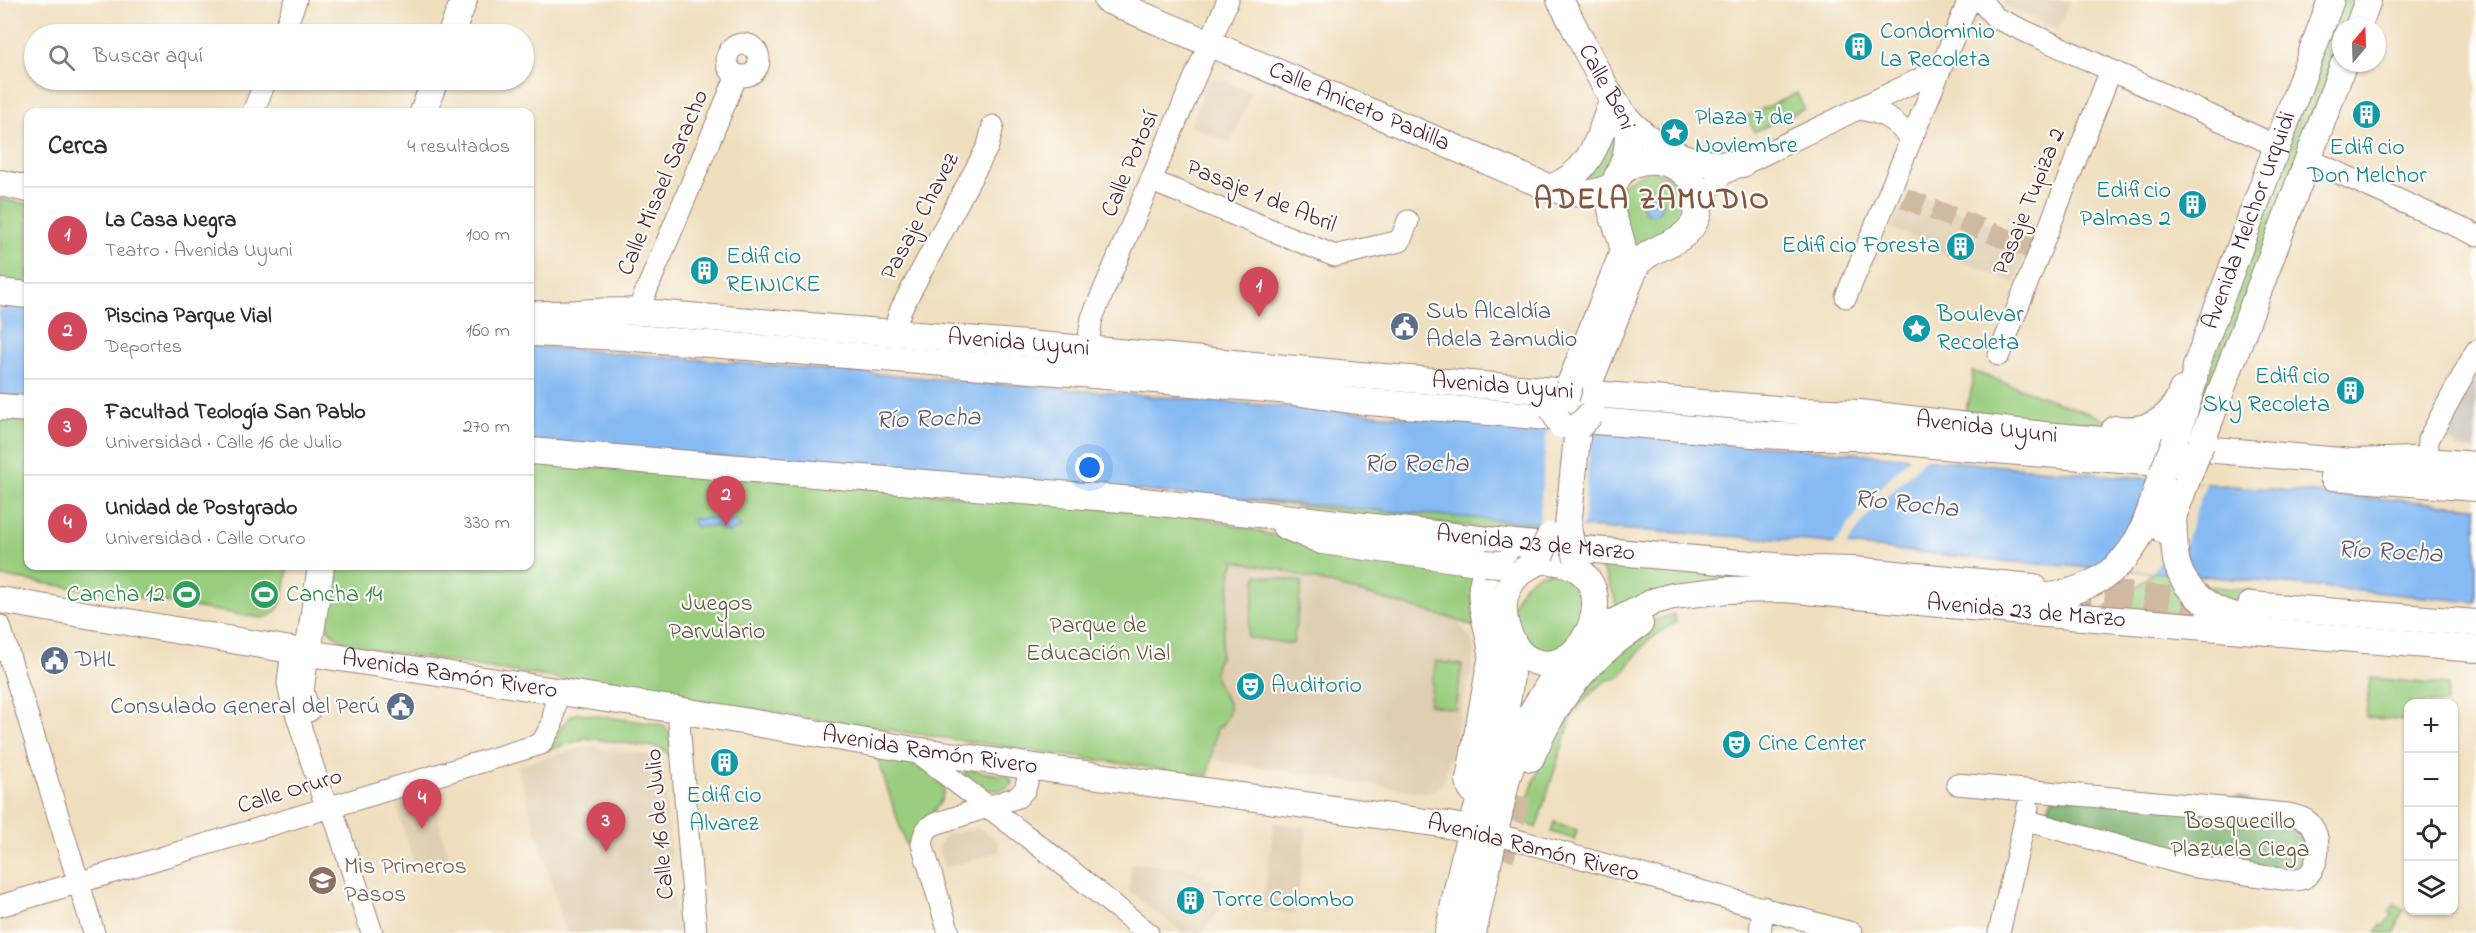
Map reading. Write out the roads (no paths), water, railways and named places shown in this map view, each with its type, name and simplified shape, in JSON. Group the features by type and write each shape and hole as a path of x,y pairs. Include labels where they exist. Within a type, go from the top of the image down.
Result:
{"main road":[{"path":"455,24 464,0"},
{"name":"Calle Aniceto Padilla","path":"1107,0 1550,188 1568,194 1587,195 1615,182"},
{"name":"Calle Beni","path":"1560,0 1627,129 1624,163 1615,182"},
{"name":"Avenida Melchor Urquidi","path":"2124,569 2128,554 2141,533 2175,442 2193,384 2277,146 2331,0"},
{"path":"2361,18 2368,0"},
{"name":"Avenida Melchor Urquidi","path":"2173,517 2341,72"},
{"path":"424,108 431,90"},
{"path":"1550,188 1564,183 1584,165 1617,106 1643,135 1670,153 1703,163 1742,164"},
{"path":"1591,581 1569,565 1556,561 1542,561 1555,543 1573,410 1591,352 1630,261 1675,242 1689,231 1696,220 1699,207 1697,194 1687,176 1674,165 1650,160 1637,163 1622,172 1615,182 1610,205 1611,215 1630,261"},
{"path":"0,183 24,188"},
{"path":"0,292 24,295"},
{"path":"534,300 628,311"},
{"name":"Avenida Uyuni","path":"534,314 560,316 628,311 1087,349 1281,378 1357,401 1802,438 1860,425 1992,428 2044,435 2352,462 2420,460 2476,465"},
{"name":"Avenida Uyuni","path":"534,333 1281,378"},
{"path":"1281,378 1401,367 1534,375 1564,368 1591,352"},
{"path":"1591,352 1605,369 1626,384 1803,401 1860,425"},
{"path":"1992,428 2016,421 2139,430 2158,422 2169,413 2177,403 2185,381 2198,375"},
{"path":"1281,378 1357,391 1521,402 1545,406 1553,410 1624,410 1801,426 1860,425"},
{"path":"0,406 24,409"},
{"path":"2211,420 2224,437 2236,444 2371,453 2420,460"},
{"name":"Avenida Uyuni","path":"1860,425 1943,446 2476,489"},
{"name":"Avenida 23 de Marzo","path":"534,451 1255,513 1500,557 1854,570 2033,587"},
{"path":"1255,513 1322,541 1500,557"},
{"path":"1809,569 1854,580 2029,597 2071,592 2124,569 2148,554 2173,517"},
{"path":"2173,517 2176,560 2182,574 2194,593 2208,605 2231,617 2476,636"},
{"path":"1473,933 1481,824 1469,780 1492,654 1490,633 1480,599 1480,585 1489,567 1498,556 1555,543"},
{"path":"1481,824 1507,778 1526,724 1565,659 1586,638 1594,620 1595,601 1591,581 1555,543"},
{"path":"1555,543 1517,576 1508,589 1503,605 1503,621 1522,656 1544,664 1565,659"},
{"path":"2061,614 2094,600 2124,569"},
{"path":"300,652 308,570"},
{"path":"300,652 320,570"},
{"name":"Avenida 23 de Marzo","path":"1586,638 1655,601 1726,590 1785,589 2476,649"},
{"path":"1519,792 1549,717 1576,679 1599,655 1628,632 1651,616 1697,594"},
{"name":"Avenida Ramón Rivero","path":"0,600 300,652 678,710 1031,768 1481,824"},
{"path":"2251,605 2476,623"},
{"path":"1448,933 1481,824 1509,693 1513,658 1511,639"}],"street":[{"path":"287,24 296,0"},
{"name":"Calle Potosí","path":"1087,349 1092,318 1228,0"},
{"path":"1846,297 1858,268 1897,195 1911,140 1969,0"},
{"path":"1980,0 1996,18 2277,146"},
{"path":"1699,207 1708,190 1723,174 1920,79 1944,59"},
{"name":"Pasaje Tupiza 2","path":"1999,355 2033,250 2111,70"},
{"name":"Calle Misael Saracho","path":"628,311 642,301 737,75"},
{"path":"255,108 262,90"},
{"path":"1859,109 1875,111 1890,117 1902,127 1911,140"},
{"name":"Pasaje Chavez","path":"893,333 901,309 988,146 993,126"},
{"path":"2308,159 2476,235"},
{"name":"Pasaje 1 de Abril","path":"1152,181 1335,255 1400,241 1408,221"},
{"path":"2420,460 2428,440 2476,351"},
{"path":"0,626 94,933"},
{"path":"300,652 288,683 290,694 322,795 331,806 372,933"},
{"name":"Calle Oruro","path":"0,906 541,744 552,725 557,692"},
{"name":"Calle 16 de Julio","path":"678,710 696,933"},
{"path":"914,750 1059,861 1148,933"},
{"path":"949,933 922,844 925,833 928,827 935,824 1018,797 1025,789 1031,768"},
{"path":"1957,784 2288,814 2302,818 2312,826 2316,836 2316,860 2314,868 2303,879 2290,880 2190,866 2025,820"},
{"path":"1999,933 2032,791"},
{"name":"Avenida Ramón Rivero","path":"1481,824 1852,933"},
{"path":"1760,933 1762,907"}],"water":[{"path":"1652,194 1659,197 1662,204 1659,211 1652,214 1645,211 1642,204 1645,197"},
{"path":"0,302 24,304 24,398 0,395"},
{"name":"Río Rocha","path":"534,346 1818,450 2476,507 2476,602 2182,574 2011,562 1809,541 1583,527 534,441"},
{"path":"716,518 735,521 741,527 729,533 714,526 696,527 691,519"}],"tunnel":[{"path":"1904,198 2029,248"},
{"path":"2066,590 2218,603"},
{"path":"1501,858 1519,793"}],"place":[{"name":"Condominio La Recoleta","path":"1859,46"},
{"name":"Edificio Don Melchor","path":"2367,115"},
{"name":"Plaza 7 de Noviembre","path":"1674,132"},
{"name":"Edificio Palmas 2","path":"2192,205"},
{"name":"Edificio Foresta","path":"1961,246"},
{"name":"Edificio REINICKE","path":"705,271"},
{"name":"La Casa Negra","path":"1259,317"},
{"name":"Sub Alcaldía Adela Zamudio","path":"1405,326"},
{"name":"Boulevar Recoleta","path":"1916,329"},
{"name":"Edificio Sky Recoleta","path":"2351,391"},
{"name":"Piscina Parque Vial","path":"726,526"},
{"name":"Cancha 12","path":"186,595"},
{"name":"Cancha 14","path":"265,595"},
{"name":"DHL","path":"54,660"},
{"name":"Auditorio","path":"1250,686"},
{"name":"Consulado General del Perú","path":"401,707"},
{"name":"Cine Center","path":"1737,744"},
{"name":"Edificio Alvarez","path":"724,763"},
{"name":"Unidad de Postgrado","path":"422,829"},
{"name":"Facultad Teología San Pablo","path":"606,852"},
{"name":"Mis Primeros Pasos","path":"323,881"},
{"name":"Torre Colombo","path":"1191,900"}],"district":[{"name":"ADELA ZAMUDIO","path":"1652,201"}],"park label":[{"name":"Juegos Parvulario","path":"717,618"},
{"name":"Parque de Educación Vial","path":"1098,640"},
{"name":"Bosquecillo Plazuela Ciega","path":"2240,836"}]}
